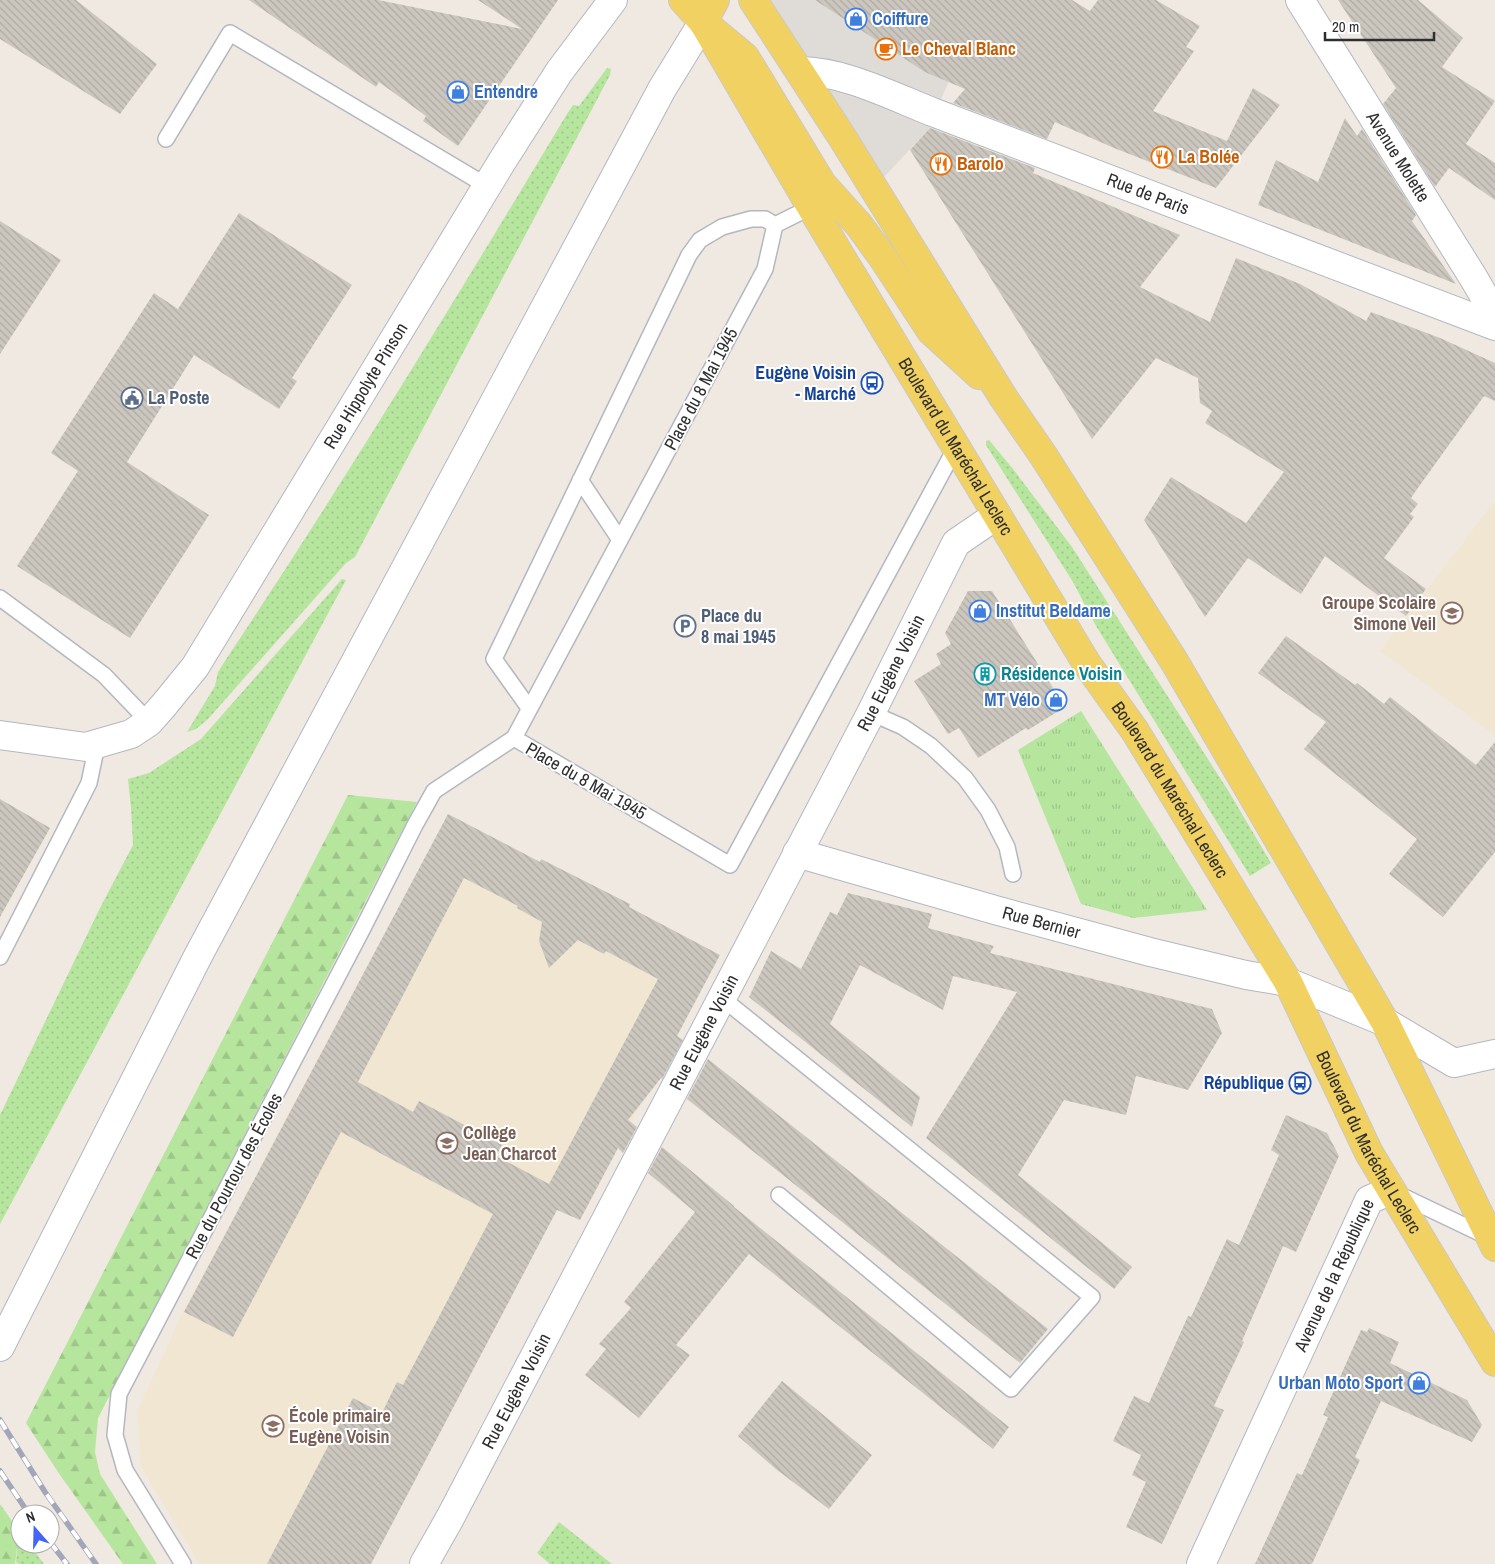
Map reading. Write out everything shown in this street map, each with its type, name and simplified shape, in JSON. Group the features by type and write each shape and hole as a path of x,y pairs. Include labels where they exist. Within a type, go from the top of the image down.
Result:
{"main road":[{"path":"683,0 709,11 745,56 822,184 859,225 931,332 1003,397"},
{"path":"753,0 800,71 1003,397 1043,455 1174,661 1385,1022 1434,1119 1492,1242"},
{"name":"Boulevard du Maréchal Leclerc","path":"709,11 811,207 1087,664 1135,731 1288,982 1369,1153 1495,1362"}],"street":[{"name":"Rue Hippolyte Pinson","path":"0,735 86,747 131,734 150,722 195,666 487,186 559,72 613,0"},
{"name":"Avenue Molette","path":"1300,0 1495,315"},
{"path":"0,1347 203,947 662,89 709,11"},
{"name":"Rue de Paris","path":"800,71 817,71 844,78 1495,326"},
{"name":"Rue Eugène Voisin","path":"424,1564 450,1518 871,713 956,543 997,515"},
{"name":"Rue Bernier","path":"797,853 1141,949 1246,975 1288,982 1385,1022 1454,1063 1495,1054"},
{"name":"Avenue de la République","path":"1200,1564 1369,1200 1391,1190"}],"lane":[{"path":"166,139 230,33 487,186"},
{"path":"529,708 494,659 688,255 700,240 722,227 752,219 765,219 775,225 811,207"},
{"name":"Place du 8 Mai 1945","path":"775,225 765,269 514,738 730,865 956,447"},
{"path":"580,480 620,540"},
{"path":"0,598 104,676 150,722"},
{"path":"871,713 903,727 931,746 965,778 988,810 1007,847 1013,874"},
{"name":"Rue du Pourtour des Écoles","path":"183,1564 125,1470 115,1435 119,1394 434,791 514,738"},
{"path":"0,957 89,783 97,745"},
{"path":"722,998 1092,1297 1011,1389 779,1195"},
{"path":"1391,1190 1492,1242"}],"shaded area":[{"path":"771,0 816,0 949,81 928,130 884,177"},
{"name":"Groupe Scolaire Simone Veil","path":"1495,501 1495,735 1380,651"},
{"name":"Collège Jean Charcot","path":"448,814 720,955 580,1220 557,1210 371,1564 200,1564 141,1467 137,1412 183,1312"}],"green space":[{"path":"607,68 611,69 610,75 355,557 346,563 208,719 196,729 187,732 215,686 218,672 399,390 567,114 573,105 579,106"},
{"path":"989,440 1072,547 1229,792 1271,863 1250,876 1096,626 1073,582 986,445 986,441"},
{"path":"342,579 346,580 0,1224 0,1115 100,908 133,845 128,779 149,773 201,739"},
{"path":"1081,711 1207,910 1133,918 1081,904 1018,750"},
{"path":"348,795 417,802 98,1418 95,1452 100,1474 157,1564 123,1564 26,1423"},
{"path":"0,1504 10,1518 10,1554 16,1554 15,1564 0,1564"},
{"path":"559,1522 612,1564 550,1564 537,1553"},
{"path":"17,1554 36,1554 44,1564 18,1564 16,1562"}],"building":[{"path":"0,0 76,0 157,64 120,114 0,39"},
{"path":"249,0 378,0 522,29 478,0 558,0 458,146 423,121 426,116 379,82 376,87"},
{"path":"815,0 1072,0 1090,11 1098,0 1156,0 1200,26 1186,47 1194,51 1153,111 1227,141 1253,88 1280,105 1216,188 1114,148 1055,122 1047,139 953,103 965,89 925,72"},
{"path":"1338,0 1418,0 1463,38 1442,67 1495,101 1466,144 1495,163 1495,200 1449,168 1435,187 1383,104 1396,88"},
{"path":"1345,118 1357,136 1362,129 1416,215 1412,221 1456,284 1258,205 1276,160 1318,182"},
{"path":"930,128 1035,168 1033,173 1180,235 1140,287 1210,322 1236,258 1300,284 1366,321 1371,312 1440,338 1495,363 1495,401 1484,396 1415,492 1411,498 1418,504 1410,514 1414,517 1384,558 1426,589 1406,616 1325,556 1301,594 1248,558 1205,617 1144,520 1171,477 1246,523 1284,472 1205,423 1212,411 1200,403 1198,378 1156,358 1092,439 910,150"},
{"path":"239,213 352,285 292,378 297,381 279,409 194,355 127,462 209,515 130,638 17,566 78,471 51,453 154,293 178,309"},
{"path":"0,221 61,260 0,354"},
{"name":"Résidence Voisin","path":"968,591 992,591 1065,707 1028,730 1026,728 978,758 959,728 948,734 914,681 941,664 936,654 951,644 945,633"},
{"path":"1286,636 1355,685 1357,683 1384,704 1390,697 1476,765 1495,742 1495,852 1443,917 1389,874 1417,839 1304,749 1326,722 1258,673"},
{"path":"0,799 50,828 0,917"},
{"path":"448,814 540,862 541,859 630,904 629,907 720,955 677,1036 683,1040 662,1079 628,1120 637,1127 623,1153 618,1148 580,1220 557,1210 371,1564 267,1564 353,1398 382,1413 397,1382 403,1385 493,1214 341,1132 233,1337 184,1312","holes":["464,878 518,906 517,908 542,922 539,941 549,968 578,940 604,954 606,951 658,979 549,1184 496,1156 502,1145 419,1101 413,1112 358,1082"]},
{"path":"848,893 932,914 928,928 994,946 990,953 1212,1009 1222,1033 1188,1090 1136,1076 1126,1115 1064,1100 1018,1175 1132,1267 1114,1289 926,1138 1017,992 953,976 943,1010 860,965 830,1024 920,1097 912,1127 749,997 771,951 801,969 830,912 837,915"},
{"path":"708,1059 1048,1329 1020,1363 687,1099"},
{"path":"1286,1115 1327,1133 1339,1156 1296,1252 1283,1246 1242,1341 1244,1342 1214,1406 1224,1410 1162,1544 1126,1527 1146,1482 1132,1475 1141,1455 1113,1441 1134,1396 1149,1403 1188,1316 1191,1317 1227,1239 1239,1245 1279,1155 1271,1150"},
{"path":"662,1147 1009,1427 993,1449 749,1254 676,1345 690,1355 639,1418 585,1375 606,1349 599,1344 631,1308 624,1302 695,1212 648,1173"},
{"path":"1369,1328 1399,1342 1390,1363 1467,1400 1482,1425 1472,1442 1381,1401 1355,1457 1360,1460 1312,1564 1255,1564 1297,1473 1302,1475 1328,1417 1323,1415 1361,1330 1367,1332"},
{"path":"782,1381 872,1455 829,1509 777,1470 738,1436"}],"railway":[{"path":"0,1420 45,1492 96,1564"},
{"path":"0,1471 22,1504"},
{"path":"59,1554 67,1564"}],"place":[{"name":"Coiffure","path":"856,19"},
{"name":"Le Cheval Blanc","path":"886,49"},
{"name":"Entendre","path":"458,92"},
{"name":"La Bolée","path":"1162,157"},
{"name":"Barolo","path":"941,164"},
{"name":"Eugène Voisin - Marché","path":"872,383"},
{"name":"La Poste","path":"132,398"},
{"name":"Institut Beldame","path":"980,611"},
{"name":"Groupe Scolaire Simone Veil","path":"1452,613"},
{"name":"Place du 8 mai 1945","path":"685,626"},
{"name":"Résidence Voisin","path":"985,674"},
{"name":"MT Vélo","path":"1056,700"},
{"name":"République","path":"1300,1083"},
{"name":"Collège Jean Charcot","path":"447,1143"},
{"name":"Urban Moto Sport","path":"1419,1383"},
{"name":"École primaire Eugène Voisin","path":"273,1426"}]}
